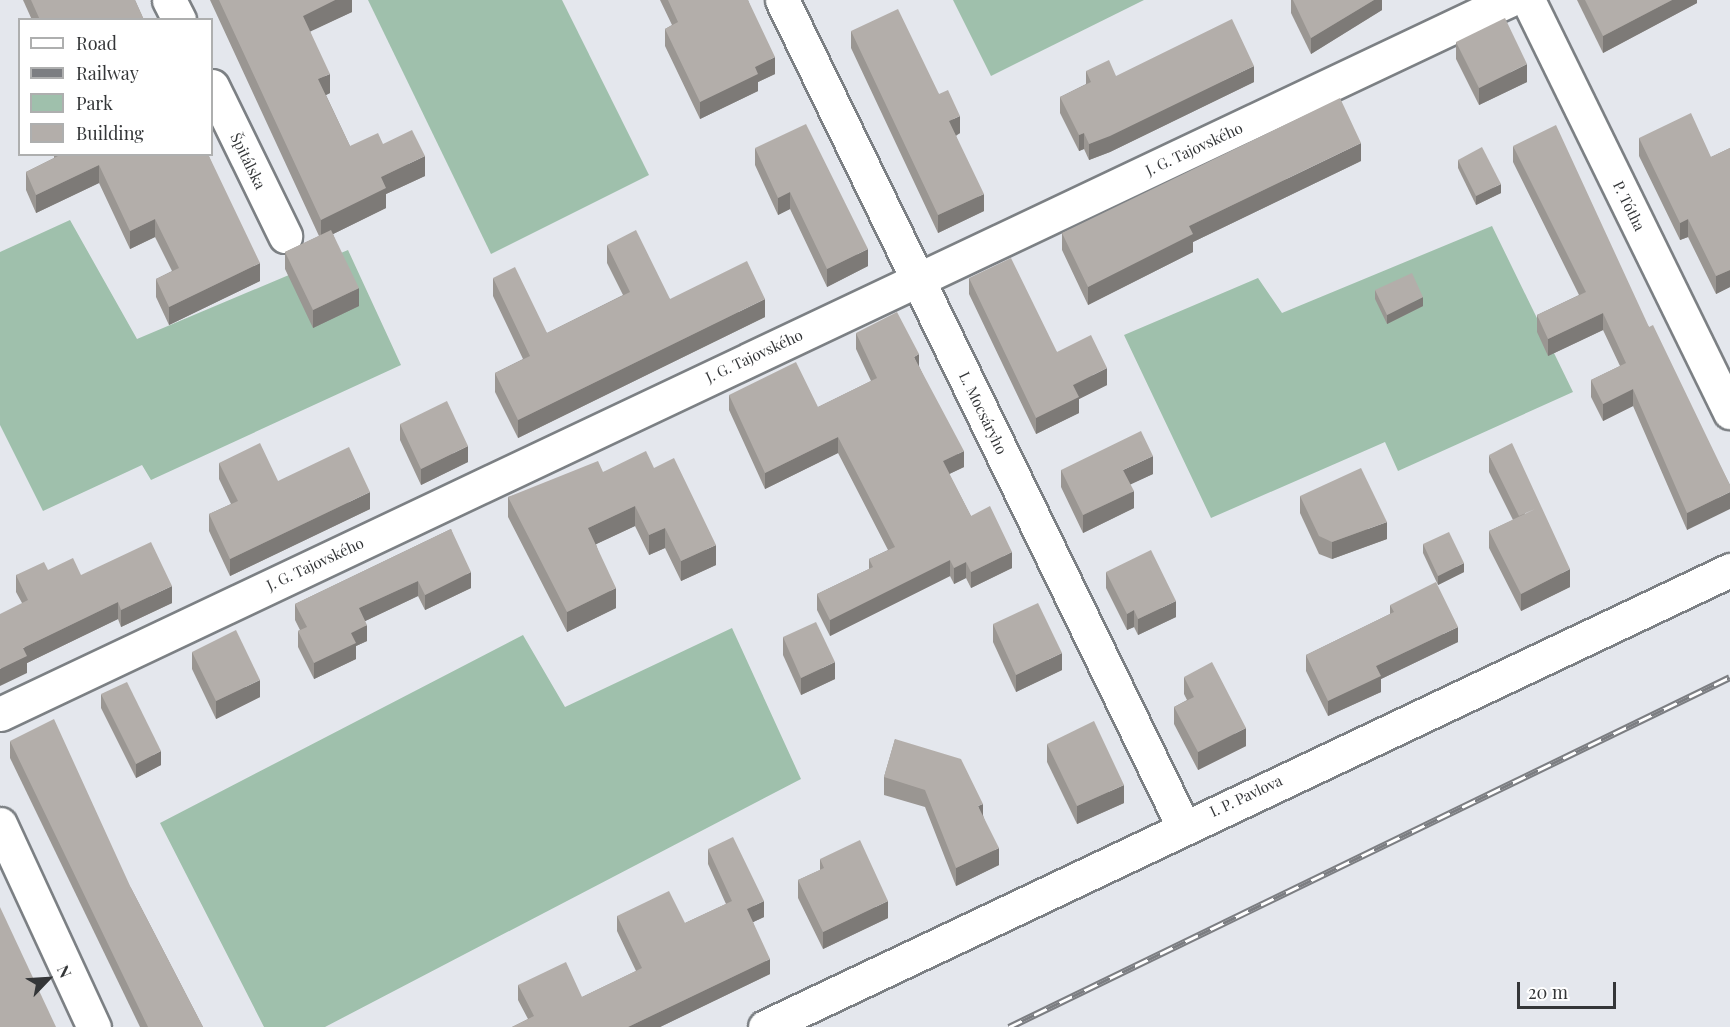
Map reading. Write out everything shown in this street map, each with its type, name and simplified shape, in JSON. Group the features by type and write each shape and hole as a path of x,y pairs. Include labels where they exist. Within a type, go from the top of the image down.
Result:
{"street":[{"path":"169,0 178,18"},
{"name":"L. Mocsáryho","path":"782,0 1183,826"},
{"name":"J. G. Tajovského","path":"0,714 1509,0"},
{"name":"P. Tótha","path":"1528,0 1730,412"},
{"name":"Špitálska","path":"213,88 285,236"},
{"name":"I. P. Pavlova","path":"765,1027 1183,826 1730,570"},
{"path":"0,824 94,1027"}],"green space":[{"path":"368,0 562,0 649,175 491,254"},
{"path":"953,0 1144,0 991,76"},
{"path":"70,220 137,339 348,250 401,365 151,480 142,465 43,511 0,425 0,252"},
{"path":"1492,226 1573,392 1398,471 1385,442 1211,518 1124,335 1258,278 1282,313"},
{"path":"732,628 801,779 325,1027 264,1027 160,823 523,635 565,707"}],"building":[{"path":"31,0 135,0 143,18 39,18"},
{"path":"219,0 335,0 303,16 330,74 318,79 350,146 378,133 383,144 412,130 425,156 381,177 386,188 321,220"},
{"path":"668,0 748,0 775,57 755,67 758,74 700,102 665,29 678,22"},
{"path":"1293,0 1374,0 1311,38"},
{"path":"1585,0 1672,0 1603,36"},
{"path":"898,9 939,94 948,90 960,116 949,121 984,194 938,215 851,31"},
{"path":"1505,18 1527,64 1479,88 1456,42"},
{"path":"1232,19 1254,66 1110,136 1089,144 1084,133 1079,135 1060,97 1091,82 1086,71 1109,60 1116,76"},
{"path":"1340,98 1361,143 1189,226 1193,234 1088,287 1062,233"},
{"path":"1691,113 1711,157 1730,148 1730,270 1716,276 1688,219 1680,223 1639,138"},
{"path":"806,124 868,249 827,269 790,192 778,198 755,148"},
{"path":"1556,125 1649,327 1653,325 1730,485 1730,492 1687,513 1633,389 1603,404 1591,380 1626,363 1603,313 1548,339 1537,315 1586,292 1513,146"},
{"path":"1482,147 1501,184 1476,196 1458,160"},
{"path":"58,156 209,156 260,263 169,307 156,279 179,268 155,219 130,231 99,165 36,195 26,172"},
{"path":"331,230 359,288 313,310 285,252"},
{"path":"636,230 670,299 747,261 765,299 518,420 495,373 530,356 493,278 515,267 547,333 630,292 607,245"},
{"path":"1011,258 1057,352 1091,335 1107,368 1073,385 1079,397 1036,418 969,278"},
{"path":"1412,273 1423,297 1387,315 1375,290"},
{"path":"897,312 919,354 914,357 964,451 943,461 971,516 990,506 1012,552 971,572 966,562 954,568 950,560 830,620 817,594 873,567 869,559 895,547 838,437 765,473 729,395 796,362 818,407 877,378 856,333"},
{"path":"447,401 468,446 421,469 400,424"},
{"path":"1141,431 1153,456 1123,470 1134,491 1083,515 1061,470"},
{"path":"260,443 278,481 349,447 370,492 230,559 209,514 238,501 219,463"},
{"path":"1512,443 1570,569 1521,594 1489,531 1535,509 1519,516 1489,455"},
{"path":"646,451 654,468 674,458 716,545 681,561 665,528 649,535 635,506 588,528 616,588 567,612 508,497 598,461 603,472"},
{"path":"1361,468 1387,522 1332,542 1319,536 1300,496"},
{"path":"451,529 471,572 425,595 418,581 359,608 367,625 351,633 356,643 314,663 298,631 307,627 295,604"},
{"path":"1449,532 1464,563 1438,576 1423,544"},
{"path":"151,542 172,586 121,610 118,602 23,648 27,656 0,669 0,614 28,600 16,575 44,562 48,570 73,558 81,575"},
{"path":"1151,550 1176,601 1138,619 1134,610 1127,614 1106,572"},
{"path":"1436,582 1458,627 1376,666 1381,676 1328,701 1306,655 1394,612 1390,605"},
{"path":"1038,603 1062,653 1016,675 993,624"},
{"path":"816,622 835,662 801,678 783,637"},
{"path":"236,630 260,680 216,701 192,652"},
{"path":"1212,662 1246,728 1198,752 1174,707 1194,697 1184,677"},
{"path":"127,682 161,751 136,764 101,694"},
{"path":"54,719 131,888 203,1027 148,1027 10,741"},
{"path":"1094,721 1124,785 1077,806 1047,744"},
{"path":"895,739 961,759 983,804 978,806 999,848 956,868 925,790 884,777"},
{"path":"733,837 764,901 747,909 770,959 628,1027 512,1027 534,1016 518,985 566,962 582,997 642,968 617,916 669,891 685,923 732,901 708,849"},
{"path":"860,840 888,901 823,932 798,880 824,868 820,859"},
{"path":"0,907 56,1027 0,1027"}],"railway":[{"path":"1009,1027 1730,677"}]}
